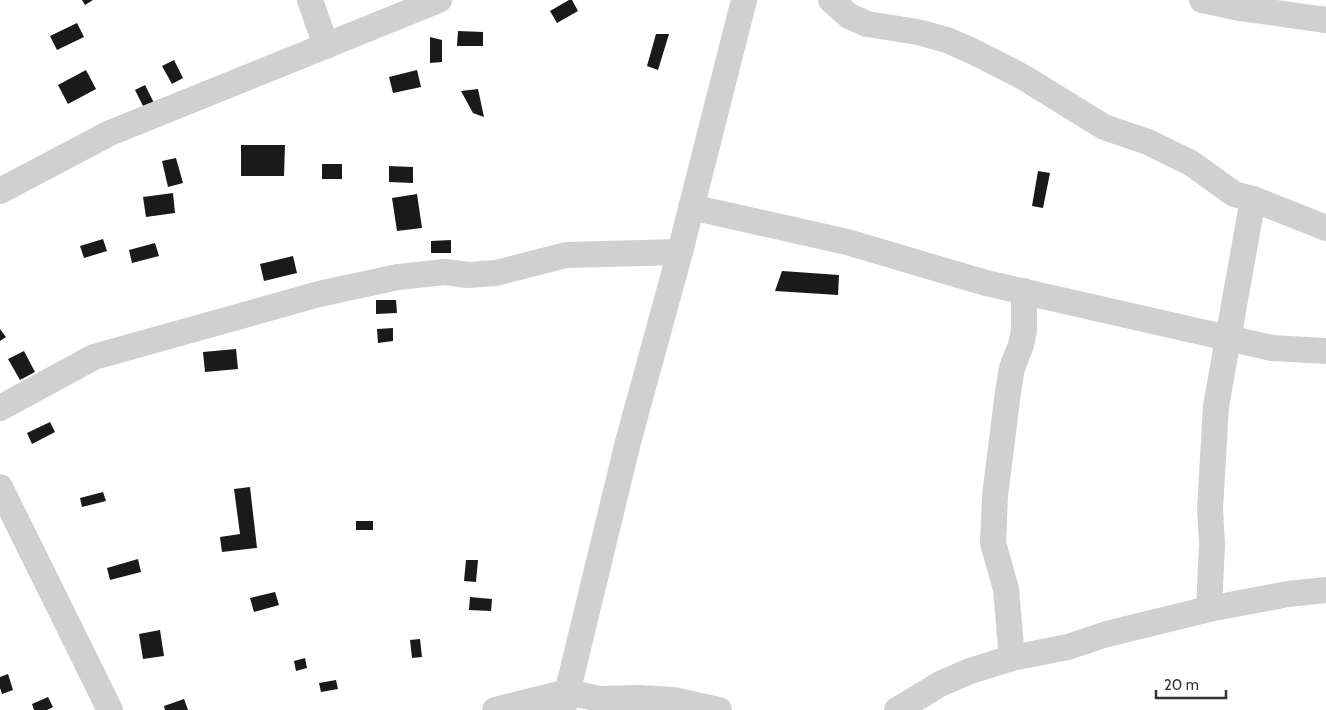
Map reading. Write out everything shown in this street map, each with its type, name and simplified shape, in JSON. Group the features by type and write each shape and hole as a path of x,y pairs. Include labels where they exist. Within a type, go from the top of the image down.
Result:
{"street":[{"path":"310,0 326,46"},
{"path":"0,191 110,133 439,0"},
{"path":"565,701 628,442 680,252 744,0"},
{"path":"831,0 849,16 867,24 918,32 947,40 972,51 1023,77 1104,127 1148,142 1191,162 1234,194 1253,199 1326,228"},
{"path":"1202,0 1240,8 1326,20"},
{"path":"1209,609 1212,544 1210,509 1211,473 1216,406 1253,199"},
{"path":"691,207 847,242 986,283 1024,292 1272,348 1326,351"},
{"path":"0,408 94,357 318,294 398,277 445,272 468,275 496,273 566,255 680,252"},
{"path":"1012,658 1006,589 993,543 995,496 1008,392 1012,368 1024,331 1024,292"},
{"path":"0,487 110,710"},
{"path":"897,710 940,684 970,671 1012,658 1068,647 1107,634 1209,609 1288,594 1326,590"},
{"path":"495,710 565,701 639,698 673,700 719,710"}],"building":[{"path":"82,0 93,0 85,5"},
{"path":"572,0 578,11 557,23 550,11"},
{"path":"77,23 84,37 57,50 50,36"},
{"path":"458,31 483,32 483,46 457,46"},
{"path":"656,34 669,34 658,70 647,66"},
{"path":"430,37 442,40 442,62 430,63"},
{"path":"174,60 183,78 172,84 162,66"},
{"path":"86,70 96,89 68,104 58,85"},
{"path":"417,70 421,87 393,93 389,77"},
{"path":"145,85 154,103 144,108 135,90"},
{"path":"478,89 484,117 473,113 461,91"},
{"path":"241,145 285,145 284,176 241,176"},
{"path":"176,158 183,183 168,187 162,161"},
{"path":"322,164 342,164 342,179 322,179"},
{"path":"389,166 413,167 413,183 389,182"},
{"path":"1038,171 1050,173 1043,208 1032,206"},
{"path":"173,193 175,213 146,217 143,197"},
{"path":"417,194 422,228 397,231 392,198"},
{"path":"103,239 107,251 84,258 80,246"},
{"path":"451,240 451,253 431,253 431,241"},
{"path":"155,243 159,256 132,263 129,250"},
{"path":"293,256 297,273 264,281 260,264"},
{"path":"782,271 839,275 838,295 775,291"},
{"path":"376,300 396,300 397,313 376,314"},
{"path":"393,328 393,341 378,343 377,329"},
{"path":"0,329 6,337 0,341"},
{"path":"236,349 238,369 205,372 203,352"},
{"path":"24,351 35,372 20,380 8,359"},
{"path":"50,422 55,432 32,444 27,433"},
{"path":"250,487 257,548 222,552 220,537 240,534 234,489"},
{"path":"103,492 106,501 82,507 80,498"},
{"path":"356,521 373,521 373,530 356,530"},
{"path":"138,559 141,572 110,580 107,568"},
{"path":"466,560 478,560 476,582 464,581"},
{"path":"275,592 279,605 254,612 250,598"},
{"path":"470,597 492,599 491,611 469,610"},
{"path":"160,630 164,656 143,659 139,634"},
{"path":"420,639 422,657 412,658 410,640"},
{"path":"305,658 307,668 296,671 294,661"},
{"path":"8,674 13,690 2,694 0,677"},
{"path":"336,680 338,689 321,692 319,683"},
{"path":"48,697 53,707 47,710 34,710 32,704"},
{"path":"184,699 188,710 165,710 164,706"}]}
